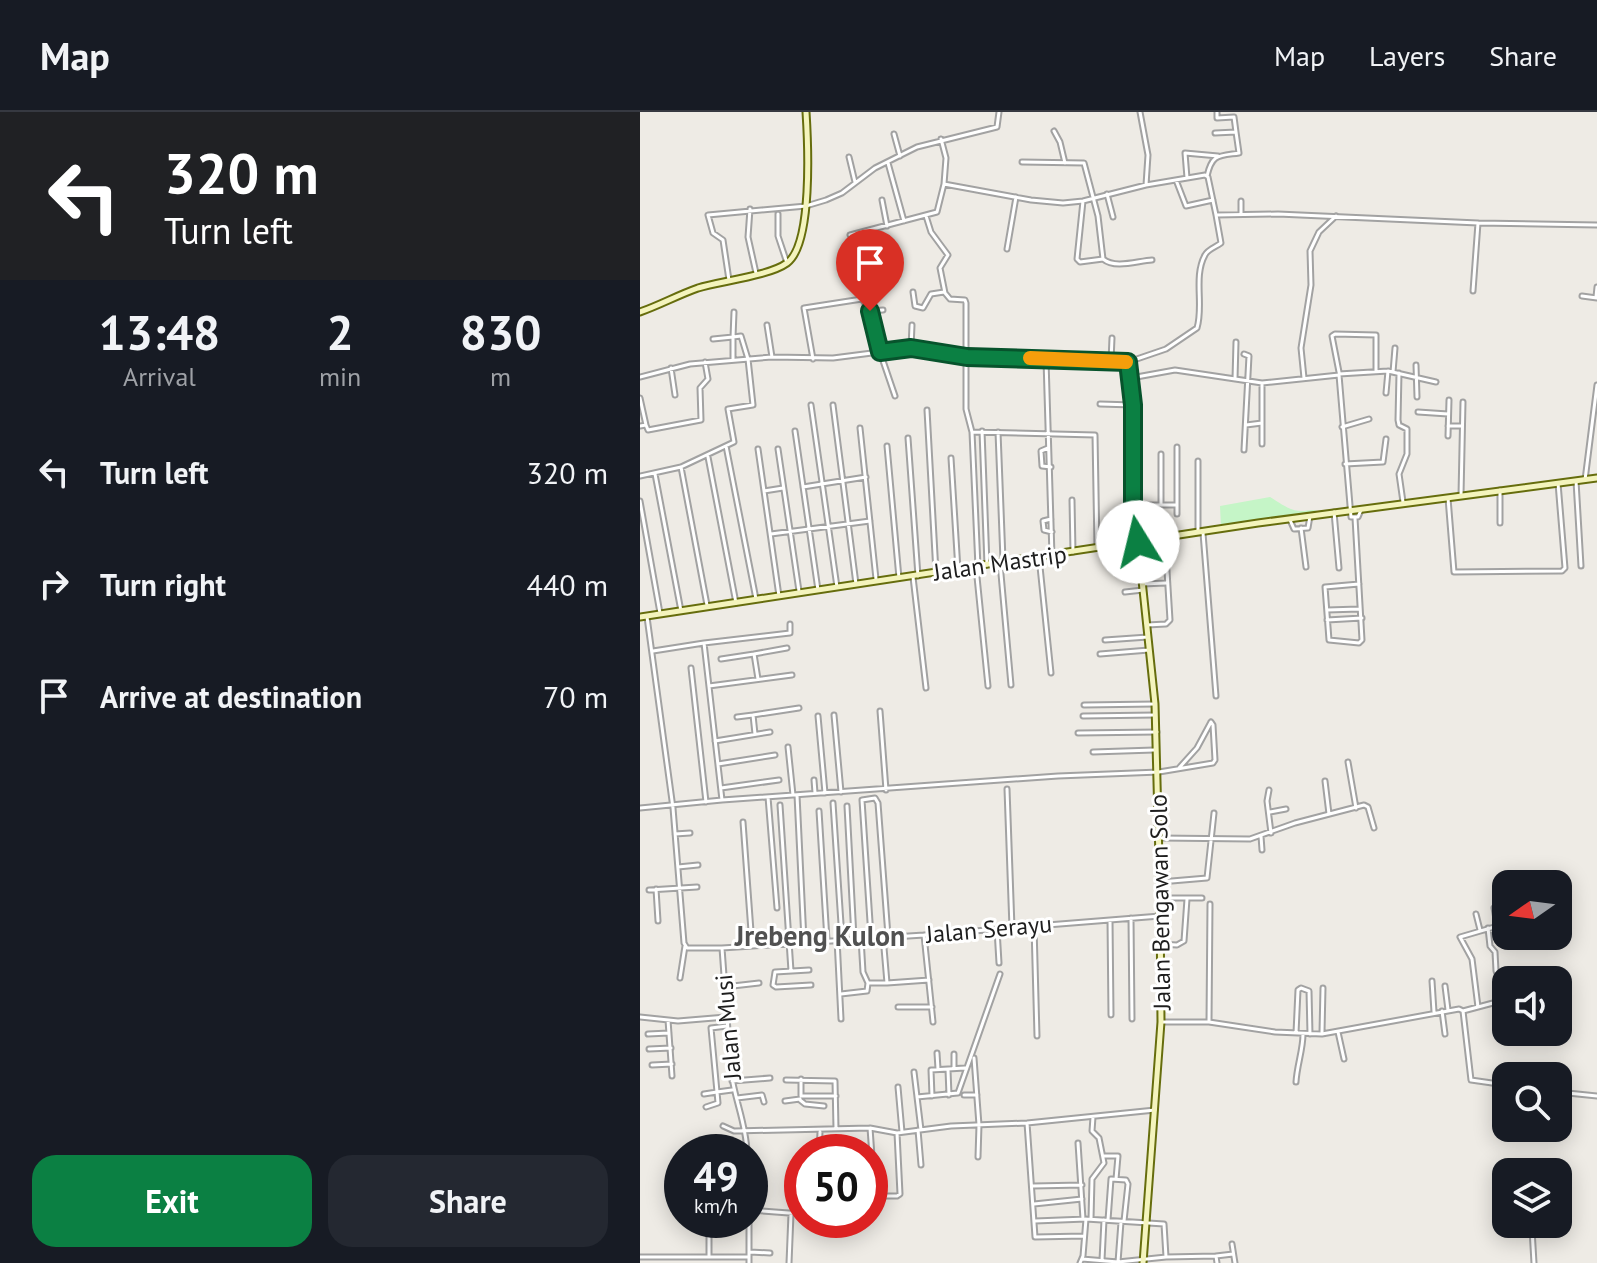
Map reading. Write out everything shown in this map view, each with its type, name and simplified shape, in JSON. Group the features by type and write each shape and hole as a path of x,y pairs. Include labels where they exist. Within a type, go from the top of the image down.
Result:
{"main road":[{"path":"640,312 697,289 787,263 796,249 806,206 806,112"},
{"name":"Jalan Mastrip","path":"643,616 1403,502 1597,478"},
{"name":"Jalan Bengawan Solo","path":"1135,542 1147,625 1159,772 1161,1022 1143,1262"}],"street":[{"path":"729,280 723,242 713,233 708,215 806,206 842,193 900,156 942,140 997,127 999,112"},
{"path":"1140,112 1148,155 1146,185"},
{"path":"1187,178 1185,153 1218,156 1239,153 1234,117 1217,118 1217,112"},
{"path":"1054,131 1065,163"},
{"path":"1215,133 1236,132"},
{"path":"894,134 900,156"},
{"path":"850,235 937,212 946,158 942,140"},
{"path":"640,377 705,362 772,357 813,359 911,348 967,357 1111,361 1129,365 1166,349 1197,328 1200,318 1199,285 1205,256 1221,243 1207,176 1210,163 1218,156"},
{"path":"849,157 855,182"},
{"path":"1022,162 1084,163 1094,198 1103,259 1109,264 1152,260"},
{"path":"888,165 904,221"},
{"path":"944,184 1048,203 1083,201 1146,185 1207,176"},
{"path":"1176,180 1186,206 1213,200"},
{"path":"1107,194 1113,217"},
{"path":"1007,249 1016,197"},
{"path":"882,200 887,226"},
{"path":"1083,201 1077,259 1080,262 1103,259"},
{"path":"1241,201 1241,214"},
{"path":"750,209 748,237 756,273"},
{"path":"778,214 778,234 787,263"},
{"path":"1216,215 1597,225"},
{"path":"926,216 931,232 948,255 940,268 944,292 950,299 966,301 966,409 972,432 977,567 988,686"},
{"path":"1304,380 1301,348 1311,285 1310,251 1319,232 1336,216"},
{"path":"1473,291 1478,223"},
{"path":"1582,296 1597,298 1597,287"},
{"path":"913,292 915,306 923,308 931,294 944,292"},
{"path":"813,359 804,308 859,299 865,301 895,396"},
{"path":"870,311 883,310"},
{"path":"733,360 734,312"},
{"path":"767,325 772,357"},
{"path":"911,348 912,325"},
{"path":"1355,518 1351,517 1350,510 1339,374 1332,336 1376,335 1376,371"},
{"path":"640,476 681,467 734,441 728,409 753,405 748,359 743,337 713,339"},
{"path":"1111,361 1112,338"},
{"path":"1235,379 1236,342"},
{"path":"1386,393 1395,348"},
{"path":"1244,354 1249,356 1244,450"},
{"path":"1046,358 1052,556"},
{"path":"640,398 648,430 702,419 700,388 708,379 705,362"},
{"path":"1129,365 1133,405 1132,505 1135,542"},
{"path":"1416,365 1417,397"},
{"path":"671,368 675,395"},
{"path":"1131,378 1175,370 1262,383 1376,371 1436,382"},
{"path":"1399,373 1398,420 1399,425 1407,429 1407,453 1399,474 1403,502"},
{"path":"1262,383 1262,444"},
{"path":"1585,480 1597,385"},
{"path":"1448,436 1449,400"},
{"path":"1461,495 1463,402"},
{"path":"1100,404 1133,405"},
{"path":"811,405 837,588"},
{"path":"833,405 856,584"},
{"path":"927,410 936,573"},
{"path":"1418,412 1448,414"},
{"path":"1342,427 1369,419"},
{"path":"1246,425 1262,423"},
{"path":"640,426 646,425"},
{"path":"1448,426 1462,426"},
{"path":"860,428 877,582"},
{"path":"795,431 818,590"},
{"path":"982,431 987,565"},
{"path":"972,432 1095,435 1097,549"},
{"path":"998,432 1002,563 1011,685"},
{"path":"908,438 926,688"},
{"path":"1345,464 1383,462 1386,439"},
{"path":"726,446 756,600"},
{"path":"887,446 899,579"},
{"path":"1177,447 1177,514"},
{"path":"1050,448 1041,451 1042,466 1051,467"},
{"path":"758,449 779,596"},
{"path":"778,449 799,593"},
{"path":"1161,454 1161,505"},
{"path":"708,455 736,603"},
{"path":"951,458 958,570"},
{"path":"1198,461 1200,534 1216,696"},
{"path":"681,467 707,607"},
{"path":"655,474 681,611"},
{"path":"803,487 866,477"},
{"path":"1576,481 1581,566"},
{"path":"1448,496 1454,572 1564,570 1558,483"},
{"path":"764,491 783,488"},
{"path":"1500,490 1500,523"},
{"path":"1072,500 1073,552"},
{"path":"640,501 660,613"},
{"path":"1132,505 1177,505"},
{"path":"1355,518 1361,509"},
{"path":"1334,512 1339,568"},
{"path":"1289,519 1293,528 1309,527 1310,516"},
{"path":"1355,518 1362,618 1362,640 1359,643 1327,639 1325,587 1359,584"},
{"path":"1051,519 1043,521 1044,530 1052,532"},
{"path":"771,534 870,521"},
{"path":"1301,528 1306,567"},
{"path":"1147,625 1166,624 1170,620 1165,538"},
{"path":"1039,557 1051,673"},
{"path":"1125,592 1167,583"},
{"path":"1327,610 1361,609"},
{"path":"643,616 653,651 673,807 685,946 680,978"},
{"path":"1327,620 1362,618"},
{"path":"653,651 790,633 790,624"},
{"path":"1105,640 1148,637"},
{"path":"704,643 722,800"},
{"path":"721,659 787,648"},
{"path":"1100,654 1149,650"},
{"path":"754,654 758,679"},
{"path":"691,668 706,802"},
{"path":"708,686 792,675"},
{"path":"1084,705 1155,704"},
{"path":"737,717 799,708"},
{"path":"880,711 886,790"},
{"path":"753,715 755,734"},
{"path":"834,715 841,792"},
{"path":"1083,716 1156,715"},
{"path":"818,716 825,793"},
{"path":"640,808 1060,776 1159,772 1215,762 1213,723 1179,768"},
{"path":"715,741 770,732"},
{"path":"1078,733 1157,732"},
{"path":"788,747 796,797 804,941"},
{"path":"1093,752 1158,750"},
{"path":"718,764 775,755"},
{"path":"1348,762 1356,808"},
{"path":"721,788 779,780"},
{"path":"814,780 815,793"},
{"path":"1325,781 1329,814"},
{"path":"1007,789 1012,928"},
{"path":"1269,790 1271,833"},
{"path":"871,937 862,800 875,798 878,803 887,983"},
{"path":"769,799 777,908"},
{"path":"833,803 841,1019"},
{"path":"780,805 791,971"},
{"path":"1158,838 1250,839 1368,805 1374,828"},
{"path":"847,806 854,938"},
{"path":"1268,812 1286,809"},
{"path":"819,811 827,940"},
{"path":"1160,882 1206,879 1214,813"},
{"path":"743,822 752,945"},
{"path":"675,834 690,833"},
{"path":"1261,836 1262,850"},
{"path":"678,867 698,865"},
{"path":"649,890 697,887"},
{"path":"656,889 658,921"},
{"path":"1160,898 1202,898"},
{"path":"1160,944 1177,945 1184,941 1187,899"},
{"path":"1209,1022 1210,904"},
{"path":"1476,914 1480,930"},
{"name":"Jalan Serayu","path":"685,946 722,948 1160,916"},
{"path":"1131,918 1132,1019"},
{"path":"1110,920 1111,1015"},
{"path":"1034,926 1037,1036"},
{"path":"1478,1007 1472,959 1459,939 1463,934 1492,927"},
{"path":"1488,928 1496,966"},
{"path":"997,929 999,963"},
{"path":"924,935 933,1022"},
{"path":"841,994 867,991 861,938"},
{"name":"Jalan Musi","path":"722,948 732,1081 746,1134"},
{"path":"809,970 773,973 773,986 811,985"},
{"path":"917,1097 958,1093 1000,974"},
{"path":"868,983 929,980"},
{"path":"1432,981 1434,1012"},
{"path":"724,987 759,983"},
{"path":"1445,986 1448,1010"},
{"path":"1296,1033 1298,990 1301,988 1309,991 1310,1034"},
{"path":"1322,1034 1323,988"},
{"path":"1161,1022 1209,1022 1322,1034 1434,1012 1463,1011 1492,1001"},
{"path":"898,1007 932,1007"},
{"path":"1442,1011 1445,1034"},
{"path":"1463,1011 1471,1080 1492,1083"},
{"path":"640,1017 668,1020 726,1017"},
{"path":"668,1020 672,1076"},
{"path":"703,1029 727,1026"},
{"path":"706,1107 718,1104 711,1028"},
{"path":"1338,1032 1344,1059"},
{"path":"648,1034 669,1033"},
{"path":"1296,1082 1303,1034"},
{"path":"649,1049 671,1048"},
{"path":"937,1053 938,1069"},
{"path":"954,1054 954,1068"},
{"path":"974,1058 978,1157"},
{"path":"652,1065 672,1064"},
{"path":"948,1069 949,1095"},
{"path":"932,1096 931,1071 966,1069"},
{"path":"914,1072 921,1165"},
{"path":"705,1075 715,1074"},
{"path":"732,1081 770,1078"},
{"path":"801,1079 800,1098 805,1104 824,1106"},
{"path":"786,1080 832,1080 836,1084 836,1129"},
{"path":"964,1080 976,1080"},
{"path":"888,1196 900,1194 898,1087"},
{"path":"704,1094 734,1090"},
{"path":"1572,1093 1597,1096"},
{"path":"736,1098 762,1095 764,1102"},
{"path":"964,1095 977,1095"},
{"path":"785,1101 836,1096"},
{"path":"723,1126 734,1131 870,1128 899,1132 1155,1110"},
{"path":"1093,1117 1092,1131 1099,1138 1103,1165 1092,1179 1081,1261 1143,1262 1166,1257 1233,1254"},
{"path":"1027,1123 1037,1239 1084,1236"},
{"path":"870,1128 870,1134"},
{"path":"820,1130 820,1134"},
{"path":"1078,1143 1082,1199 1087,1219"},
{"path":"1103,1156 1118,1156 1116,1179"},
{"path":"1081,1179 1092,1179"},
{"path":"1102,1261 1110,1182 1116,1179 1127,1181 1118,1262"},
{"path":"1032,1187 1082,1185"},
{"path":"1034,1204 1082,1199"},
{"path":"1035,1221 1087,1219 1166,1225 1166,1257"},
{"path":"709,1238 709,1257"},
{"path":"789,1263 790,1238"},
{"path":"1533,1238 1534,1263"},
{"path":"1232,1244 1235,1263"},
{"path":"640,1257 748,1257 770,1253"},
{"path":"684,1256 684,1263"},
{"path":"1216,1256 1217,1263"}],"green space":[{"path":"1270,497 1293,510 1320,512 1221,527 1220,506"}],"slow traffic":[{"path":"1030,358 1126,362"}],"district":[{"name":"Jrebeng Kulon","path":"820,935"}],"route":[{"path":"870,311 880,352 911,348 967,357 1128,362 1133,405 1133,542 1138,542"}]}
